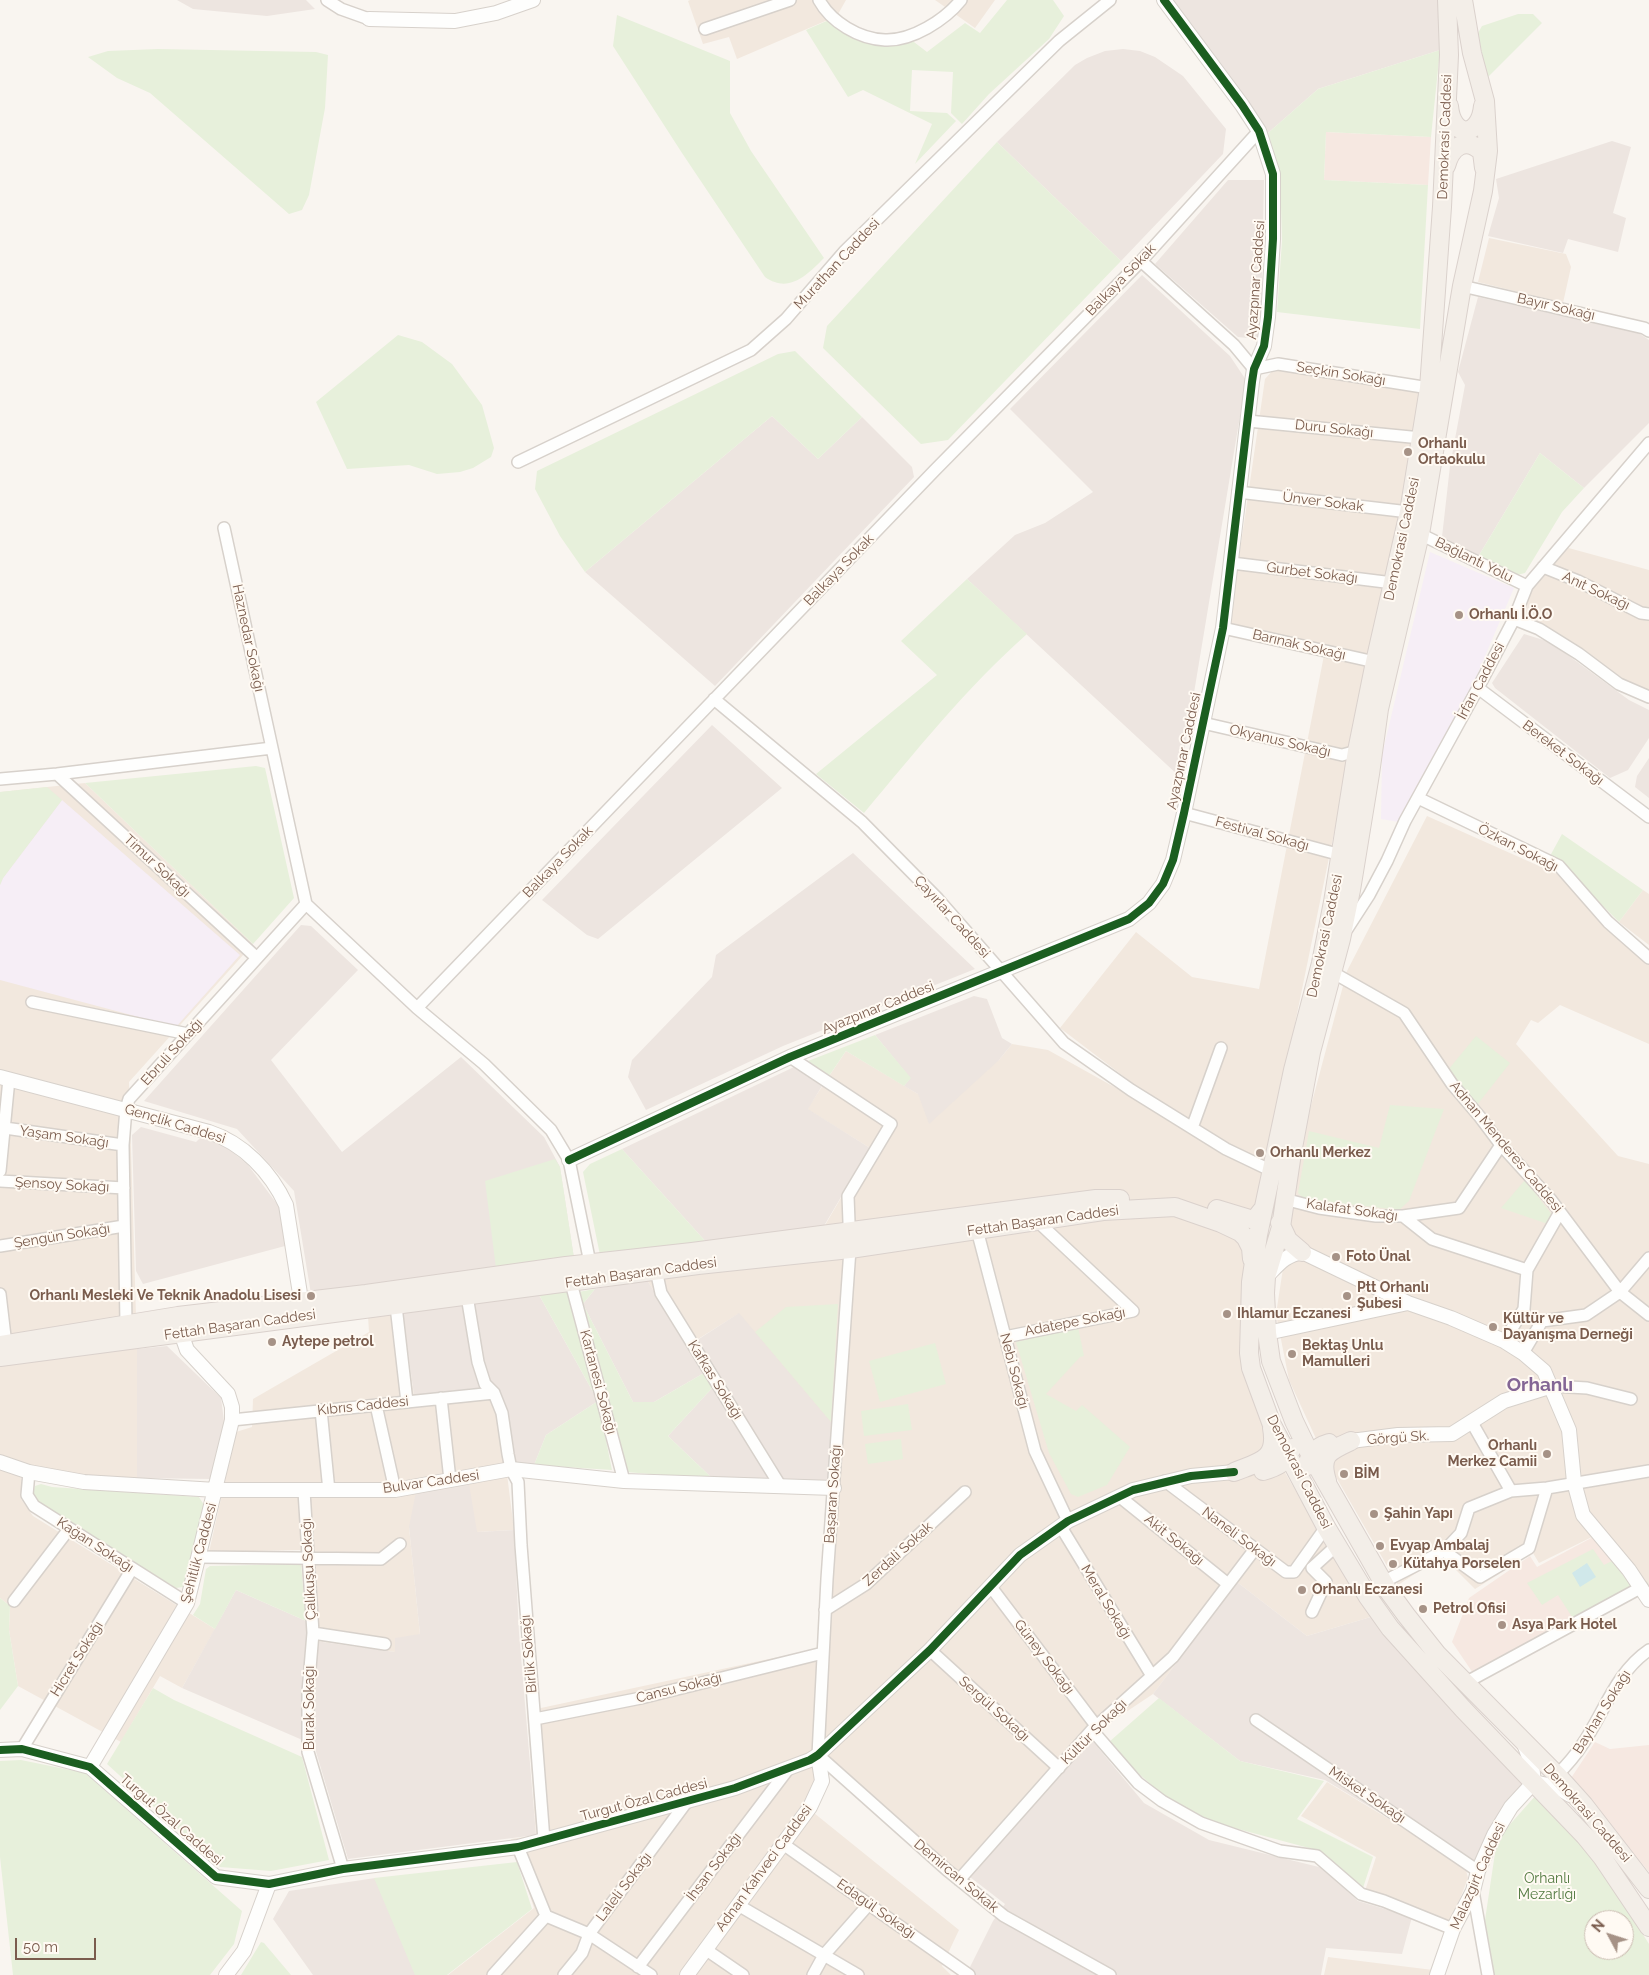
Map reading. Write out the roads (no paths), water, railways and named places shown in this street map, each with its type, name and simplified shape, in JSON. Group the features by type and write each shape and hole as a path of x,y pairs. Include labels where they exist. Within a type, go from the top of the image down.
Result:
{"main road":[{"name":"Demokrasi Caddesi","path":"1258,1235 1293,1070 1321,963 1341,855 1357,751 1408,512 1429,388 1449,55 1447,0"},
{"name":"Demokrasi Caddesi","path":"1463,0 1472,53 1485,101 1488,150 1484,191 1462,286 1420,534 1379,709 1351,890 1341,939 1312,1052 1284,1199 1281,1227 1260,1272 1250,1282 1249,1353 1251,1368 1272,1425 1326,1527 1368,1597 1390,1628 1462,1709 1586,1836 1649,1927"},
{"path":"1446,85 1450,117 1454,125 1460,129 1467,130 1473,128 1482,116 1483,107 1480,81"},
{"path":"1443,179 1445,166 1452,151 1459,146 1472,145 1482,152 1484,191"},
{"path":"1268,1189 1281,1227 1288,1240 1302,1252"},
{"name":"Fettah Başaran Caddesi","path":"2,1349 126,1324 301,1300 366,1294 571,1283 975,1222 1096,1199 1167,1198 1189,1200 1237,1216 1255,1219 1263,1209"},
{"name":"Fettah Başaran Caddesi","path":"975,1222 1036,1220 1103,1211 1175,1207 1221,1223 1240,1232 1246,1238 1260,1272"},
{"name":"Fettah Başaran Caddesi","path":"1237,1216 1252,1226 1266,1254 1260,1272"},
{"name":"Fettah Başaran Caddesi","path":"2,1349 181,1333 396,1306 466,1288 590,1264 850,1240"},
{"name":"Demokrasi Caddesi","path":"1260,1272 1265,1293 1271,1362 1296,1426 1383,1582 1406,1616 1437,1654 1557,1775 1584,1806 1649,1890"},
{"path":"1234,1472 1262,1460 1270,1454 1274,1440 1272,1425"},
{"path":"1296,1426 1313,1440 1329,1442 1351,1441"},
{"path":"1263,1471 1279,1466 1288,1457 1295,1436 1296,1426"},
{"path":"1329,1487 1324,1472 1326,1456 1334,1448 1351,1441"},
{"path":"1308,1494 1306,1471 1311,1455 1316,1448 1329,1442"},
{"path":"1234,1472 1286,1471 1299,1477"}],"street":[{"path":"327,0 341,9 369,19 455,21 496,13 533,0"},
{"path":"705,28 790,0"},
{"path":"819,0 824,9 838,22 855,32 884,40 895,40 928,27 945,16 961,0"},
{"name":"Murathan Caddesi","path":"518,462 751,350 786,319 844,252 1059,41 1110,0"},
{"name":"Ayazpınar Caddesi","path":"569,1160 790,1058 1129,919 1140,912 1157,894 1168,872 1184,813 1223,628 1254,370 1264,346 1274,240 1273,174 1259,131 1164,0"},
{"name":"Balkaya Sokak","path":"417,1008 935,470 1141,261 1259,131"},
{"path":"1141,261 1234,346 1254,370"},
{"name":"Bayır Sokağı","path":"1462,286 1644,328 1649,331"},
{"name":"Seçkin Sokağı","path":"1254,370 1278,364 1429,388"},
{"name":"Duru Sokağı","path":"1248,420 1421,438"},
{"name":"İrfan Caddesi","path":"1341,939 1369,895 1418,798 1514,619 1527,586 1649,444"},
{"name":"Ünver Sokak","path":"1238,492 1408,512"},
{"name":"Haznedar Sokağı","path":"224,528 306,904"},
{"name":"Bağlantı Yolu","path":"1420,534 1527,586"},
{"name":"Gurbet Sokağı","path":"1232,563 1393,583"},
{"name":"Anıt Sokağı","path":"1543,567 1578,581 1641,613 1649,614"},
{"path":"1514,619 1539,629 1579,654 1619,684 1649,697"},
{"name":"Barınak Sokağı","path":"1223,628 1375,662"},
{"name":"Bereket Sokağı","path":"1478,688 1649,817"},
{"name":"Çayırlar Caddesi","path":"714,699 862,822 943,905 1064,1043 1131,1090 1226,1149 1272,1171"},
{"name":"Okyanus Sokağı","path":"1203,723 1342,756 1357,751"},
{"path":"0,779 272,748"},
{"name":"Timur Sokağı","path":"57,774 257,958"},
{"name":"Özkan Sokağı","path":"1418,798 1559,866 1608,922 1649,958"},
{"name":"Festival Sokağı","path":"1184,813 1341,855"},
{"path":"306,904 417,1008 484,1064 551,1130 569,1160 590,1264"},
{"name":"Ebruli Sokağı","path":"126,1324 123,1145 126,1109 129,1100 306,904"},
{"name":"Adnan Menderes Caddesi","path":"1332,972 1404,1013 1452,1084 1501,1145 1560,1212 1620,1292 1649,1315"},
{"path":"32,1002 188,1034"},
{"path":"1192,1128 1222,1048"},
{"name":"Başaran Sokağı","path":"790,1058 891,1124 848,1196 850,1240 825,1610 818,1755"},
{"path":"0,1171 5,1128 5,1078"},
{"name":"Gençlik Caddesi","path":"5,1078 126,1109 222,1136 234,1142 261,1168 281,1194 286,1204 301,1300"},
{"name":"Yaşam Sokağı","path":"5,1128 123,1145"},
{"path":"1403,1216 1459,1208 1501,1145"},
{"name":"Şensoy Sokağı","path":"0,1181 124,1188"},
{"name":"Kalafat Sokağı","path":"1284,1199 1319,1208 1376,1216 1403,1216 1432,1239 1527,1270"},
{"path":"1504,1341 1524,1309 1527,1270 1560,1212"},
{"name":"Adatepe Sokağı","path":"1005,1336 1133,1311 1036,1220"},
{"name":"Nebi Sokağı","path":"975,1222 1035,1451 1064,1524"},
{"name":"Şengün Sokağı","path":"0,1246 124,1226"},
{"path":"1260,1272 1291,1254 1302,1252 1408,1303 1451,1318 1504,1341 1523,1353 1544,1371 1552,1386 1569,1430 1574,1482 1583,1515 1642,1587 1649,1600"},
{"path":"1524,1309 1542,1321 1586,1315 1620,1292 1649,1258"},
{"name":"Kafkas Sokağı","path":"656,1270 661,1293 781,1487"},
{"name":"Kartanesi Sokağı","path":"571,1283 624,1482"},
{"name":"Birlik Sokağı","path":"466,1288 478,1362 485,1384 494,1393 502,1413 512,1469 518,1482 521,1545 544,1840"},
{"path":"1379,1289 1386,1298 1384,1306 1380,1310"},
{"path":"0,1294 2,1349"},
{"path":"1267,1333 1408,1303"},
{"path":"396,1306 407,1402"},
{"path":"1523,1353 1542,1321"},
{"name":"Şehitlik Caddesi","path":"90,1767 187,1604 232,1420 232,1407 228,1394 187,1350 181,1333"},
{"path":"1552,1386 1587,1388 1631,1399"},
{"name":"Görgü Sk.","path":"1351,1441 1398,1435 1452,1434 1458,1432 1471,1421 1504,1401 1552,1386"},
{"name":"Kıbrıs Caddesi","path":"232,1420 494,1393"},
{"path":"441,1398 450,1480"},
{"path":"376,1405 395,1490"},
{"path":"321,1410 329,1491"},
{"path":"1471,1421 1511,1491"},
{"name":"Bulvar Caddesi","path":"0,1462 29,1472 84,1482 216,1490 395,1490 512,1469 624,1482 834,1488"},
{"path":"1383,1582 1444,1551 1461,1533 1469,1508 1511,1491 1547,1488 1649,1471"},
{"name":"Kağan Sokağı","path":"29,1472 27,1495 34,1506 187,1604"},
{"name":"Turgut Özal Caddesi","path":"0,1750 22,1749 90,1767 216,1877 268,1884 343,1869 518,1846 734,1788 810,1760 818,1755 930,1650 1020,1555 1064,1524 1133,1490 1191,1476 1234,1472"},
{"name":"Naneli Sokağı","path":"1165,1481 1286,1572 1294,1572 1326,1527"},
{"path":"1444,1551 1480,1577 1529,1548 1547,1488"},
{"name":"Çalıkuşu Sokağı","path":"304,1491 312,1633 385,1644"},
{"name":"Zerdali Sokak","path":"825,1610 866,1584 966,1492"},
{"name":"Akit Sokağı","path":"1120,1497 1228,1584"},
{"name":"Meral Sokağı","path":"1064,1524 1152,1676"},
{"path":"14,1601 69,1529"},
{"path":"199,1558 380,1559 400,1544"},
{"path":"1312,1612 1326,1582 1312,1568 1335,1547 1343,1553"},
{"name":"Kültür Sokağı","path":"959,1880 1094,1728 1173,1657 1255,1549"},
{"name":"Hicret Sokağı","path":"22,1749 132,1570"},
{"name":"Güney Sokağı","path":"991,1587 1094,1728 1138,1783 1162,1801 1201,1823 1280,1851 1317,1856 1361,1894 1384,1901 1454,1929"},
{"path":"1465,1684 1642,1587"},
{"name":"Burak Sokağı","path":"312,1633 308,1692 308,1752 343,1869"},
{"name":"Sergül Sokağı","path":"930,1650 1059,1768"},
{"name":"Bayhan Sokağı","path":"1557,1775 1583,1745 1625,1673 1636,1660 1649,1650"},
{"name":"Cansu Sokağı","path":"535,1719 642,1698 823,1653"},
{"name":"Misket Sokağı","path":"1256,1720 1478,1871"},
{"name":"Demokrasi Caddesi","path":"1521,1739 1530,1757 1534,1782"},
{"name":"Adnan Kahveci Caddesi","path":"687,1975 810,1807 822,1781 818,1755"},
{"name":"Demircan Sokak","path":"818,1755 959,1880 1004,1916 1110,1975"},
{"name":"İhsan Sokağı","path":"638,1967 789,1768"},
{"path":"1534,1782 1557,1787 1584,1806"},
{"name":"Malazgirt Caddesi","path":"1437,1975 1454,1929 1473,1891 1478,1871 1503,1819 1521,1795 1534,1782"},
{"name":"Laleli Sokağı","path":"564,1975 582,1953 589,1934 688,1800"},
{"name":"Edagül Sokağı","path":"783,1844 969,1975"},
{"path":"518,1846 546,1916 589,1934 651,1975"},
{"path":"226,1975 244,1951 268,1884"},
{"path":"1473,1891 1488,1975"},
{"path":"813,1975 824,1955 869,1904"},
{"path":"738,1905 858,1975"},
{"path":"492,1975 546,1916"},
{"path":"705,1949 743,1975"}],"water":[{"path":"1587,1563 1596,1577 1580,1587 1572,1573"}],"place":[{"name":"Orhanlı Ortaokulu","path":"1408,452"},
{"name":"Orhanlı İ.Ö.O","path":"1459,615"},
{"name":"Orhanlı Merkez","path":"1260,1153"},
{"name":"Foto Ünal","path":"1336,1257"},
{"name":"Orhanlı Mesleki Ve Teknik Anadolu Lisesi","path":"311,1296"},
{"name":"Ptt Orhanlı Şubesi","path":"1347,1296"},
{"name":"Ihlamur Eczanesi","path":"1227,1314"},
{"name":"Kültür ve Dayanışma Derneği","path":"1493,1327"},
{"name":"Aytepe petrol","path":"272,1342"},
{"name":"Bektaş Unlu Mamulleri","path":"1292,1354"},
{"name":"Orhanlı Merkez Camii","path":"1547,1454"},
{"name":"BİM","path":"1344,1474"},
{"name":"Şahin Yapı","path":"1374,1514"},
{"name":"Evyap Ambalaj","path":"1380,1546"},
{"name":"Kütahya Porselen","path":"1393,1564"},
{"name":"Orhanlı Eczanesi","path":"1302,1590"},
{"name":"Petrol Ofisi","path":"1423,1609"},
{"name":"Asya Park Hotel","path":"1502,1625"}],"district":[{"name":"Orhanlı","path":"1540,1385"}],"park label":[{"name":"Orhanlı Mezarlığı","path":"1547,1888"}]}
